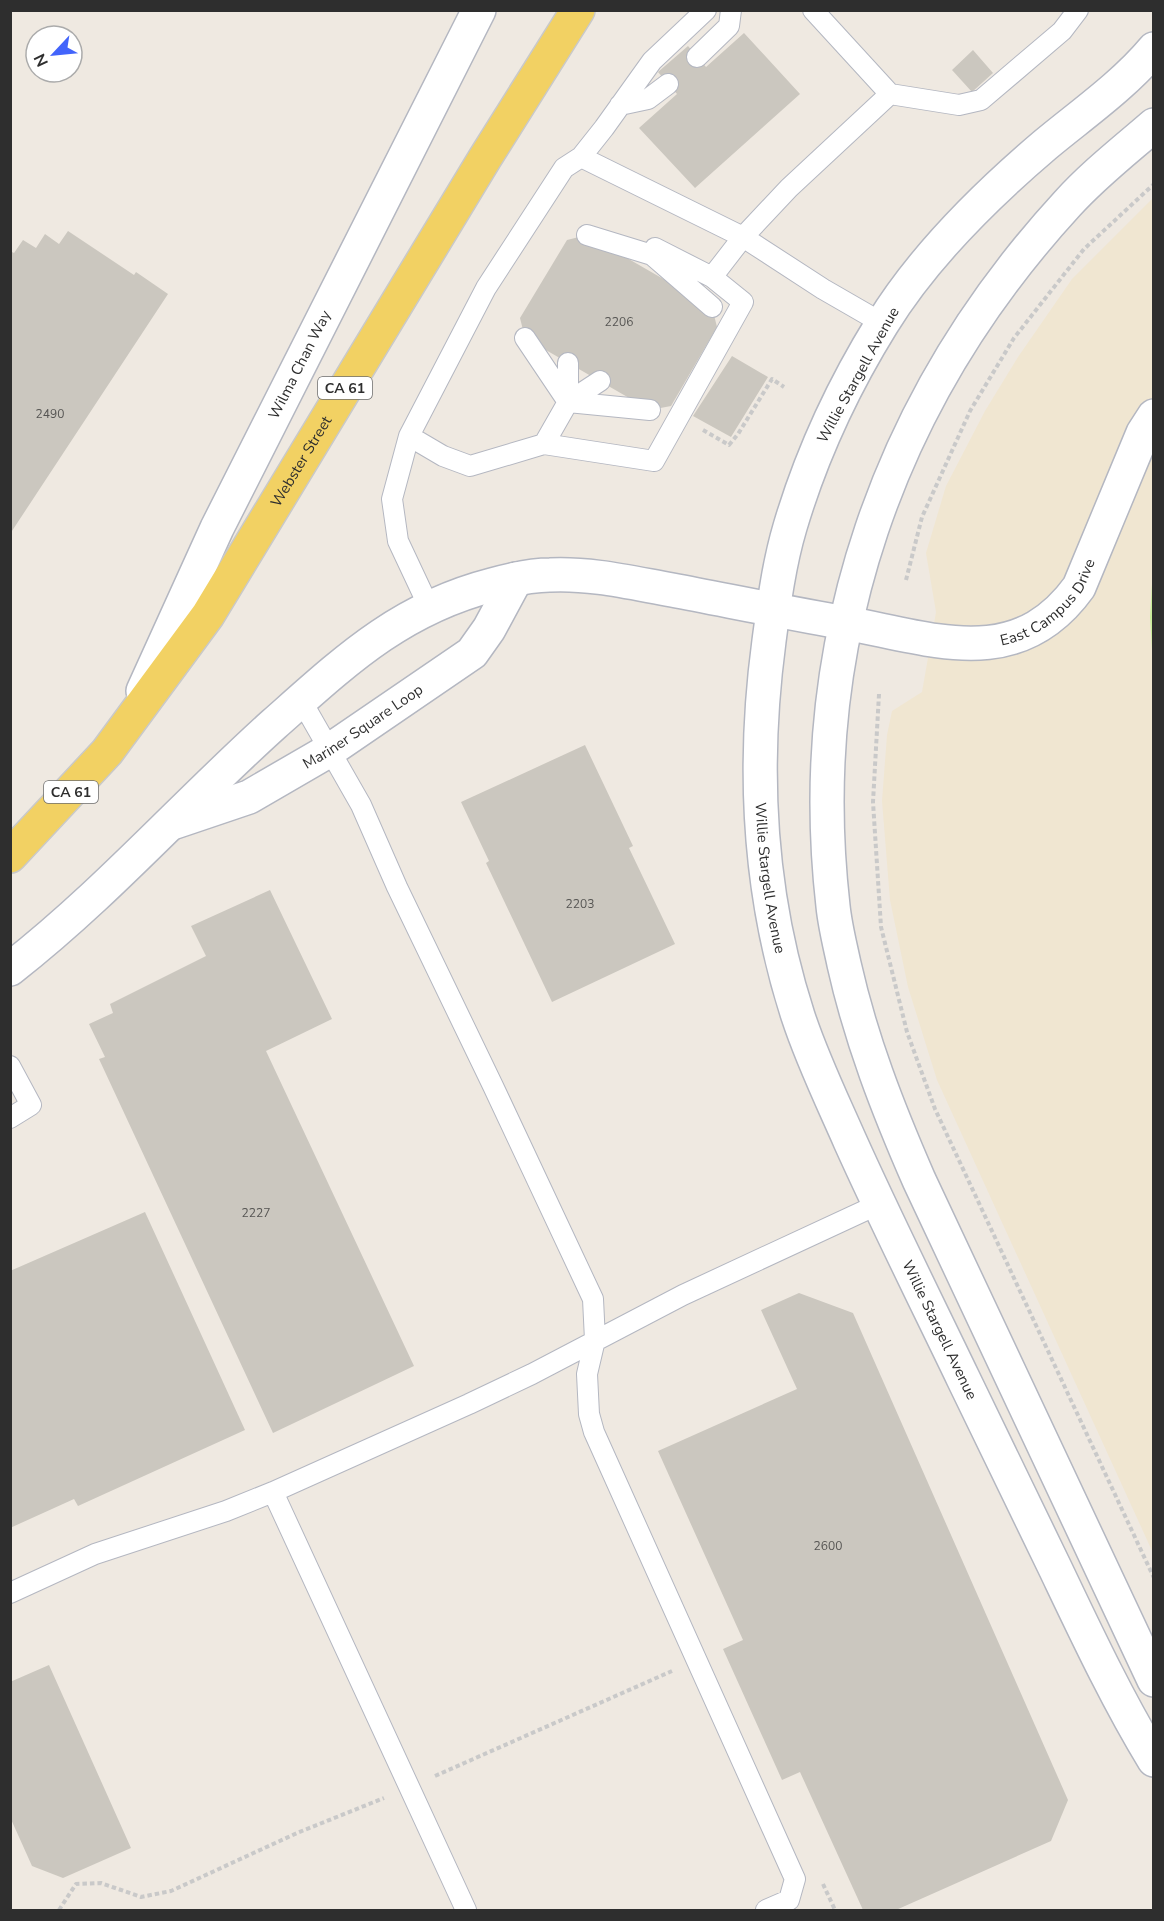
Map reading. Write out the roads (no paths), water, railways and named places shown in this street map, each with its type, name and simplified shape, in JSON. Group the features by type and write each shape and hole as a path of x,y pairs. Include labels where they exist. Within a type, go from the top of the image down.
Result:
{"main road":[{"name":"Webster Street","path":"10,856 86,776 128,725 208,615 578,10"},
{"path":"555,45 594,10"}],"street":[{"name":"Wilma Chan Way","path":"128,725 217,528 479,10"},
{"name":"Willie Stargell Avenue","path":"1154,49 1118,86 1024,163 953,231 882,323 834,411 818,448 789,530 780,570 773,610 760,726 759,785 762,844 770,904 782,960 798,1017 819,1071 879,1204 1104,1671 1154,1760"},
{"path":"1154,125 1068,202 1029,247 994,291 932,391 880,501 861,562 833,690 828,764 828,823 833,907 855,1012 894,1122 1154,1680"},
{"name":"East Campus Drive","path":"846,623 948,642 973,644 995,643 1015,638 1051,617 1067,603 1078,587 1143,433 1154,416"},
{"name":"Mariner Square Loop","path":"10,969 106,886 232,761 342,663 385,631 429,607 471,590 549,574 607,579 846,623"},
{"name":"Mariner Square Loop","path":"168,825 249,797 330,750 472,653 489,629 516,579"}],"lane":[{"path":"429,607 398,541 392,499 409,436 486,288 564,168 581,157 652,61 706,10"},
{"path":"697,57 729,26 731,10"},
{"path":"813,11 890,94 959,105 981,100 1062,32 1078,10"},
{"path":"620,105 648,99 668,84"},
{"path":"712,277 743,237 789,188 890,94"},
{"path":"581,157 743,237 882,323"},
{"path":"594,239 652,255 712,307"},
{"path":"409,436 443,456 470,466 544,444 654,461 743,302 712,277 655,248 652,255 659,276"},
{"path":"627,258 652,255"},
{"path":"652,255 686,292"},
{"path":"525,338 568,402"},
{"path":"543,348 568,402"},
{"path":"568,363 568,402"},
{"path":"544,444 568,402 600,381"},
{"path":"568,402 624,396"},
{"path":"568,402 650,410"},
{"path":"301,700 361,805 593,1299 596,1340 587,1374 589,1414 594,1432 795,1879 789,1900 766,1911"},
{"path":"10,1066 32,1105 10,1118"},
{"path":"10,1593 95,1554 226,1511 273,1492 469,1404 532,1374 682,1294 879,1204"},
{"path":"273,1492 466,1911"}]}
